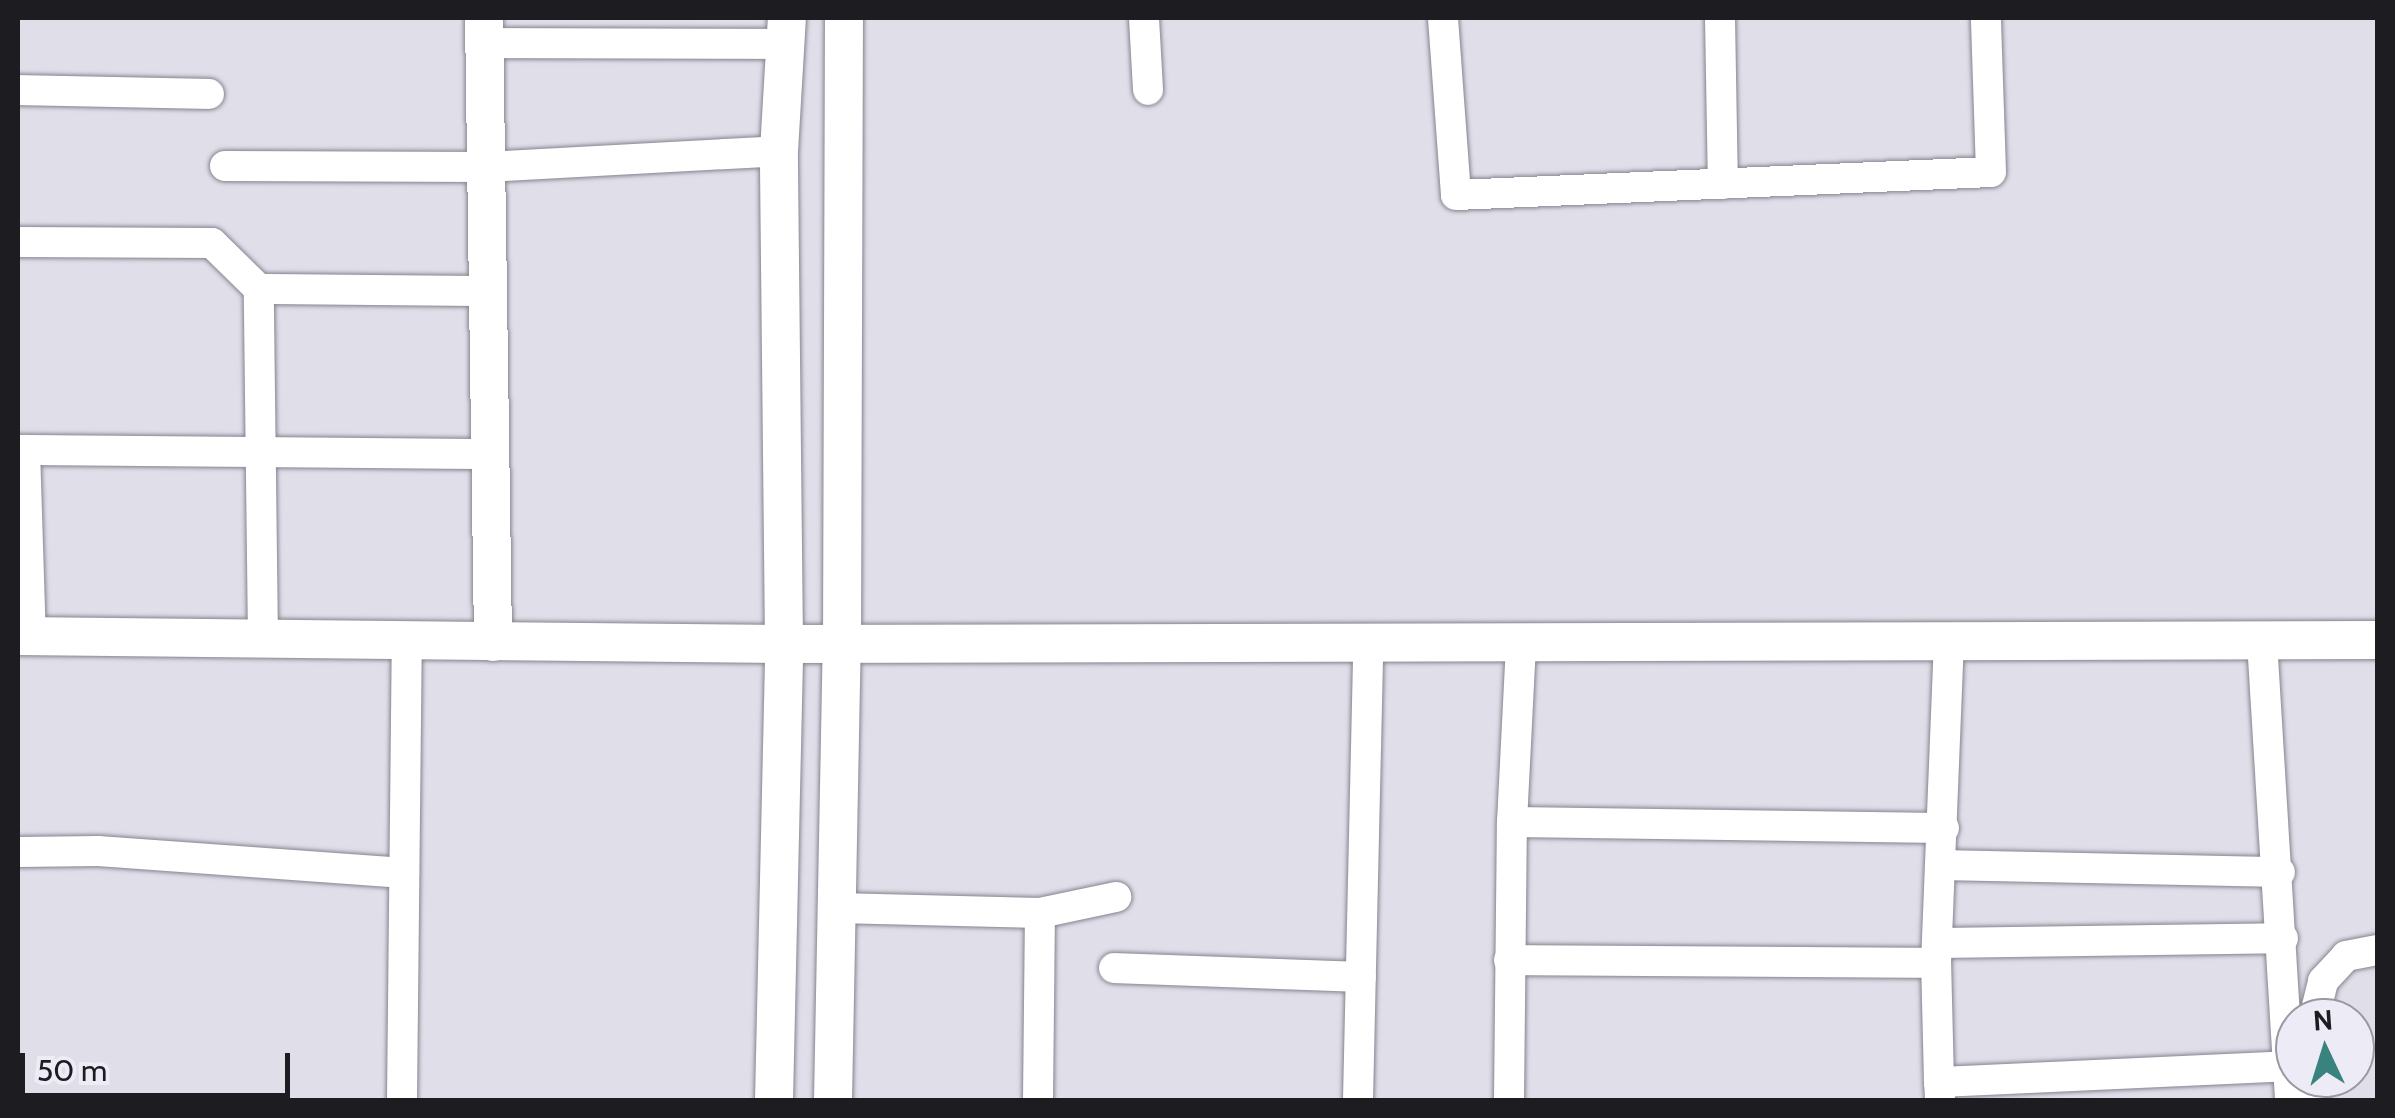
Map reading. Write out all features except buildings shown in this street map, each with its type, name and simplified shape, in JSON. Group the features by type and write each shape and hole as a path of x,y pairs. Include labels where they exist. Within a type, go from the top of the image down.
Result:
{"street":[{"path":"833,1100 842,644 844,18"},
{"path":"1144,18 1148,90"},
{"path":"1443,18 1456,195 1990,172 1986,18"},
{"path":"1720,18 1724,184"},
{"path":"493,642 484,30 787,31 778,151 784,644 774,1100"},
{"path":"18,90 209,94"},
{"path":"225,166 486,167 778,151"},
{"path":"18,242 212,242 260,289 488,291"},
{"path":"260,289 263,640"},
{"path":"490,454 261,449 21,450 24,637 784,644 2378,640"},
{"path":"2262,640 2282,938 2291,998"},
{"path":"402,1100 407,641"},
{"path":"1358,1100 1368,642"},
{"path":"1509,1100 1512,822 1521,642"},
{"path":"1949,642 1936,953 1940,1091 2275,1073"},
{"path":"1512,822 1944,828"},
{"path":"18,852 98,851 404,873"},
{"path":"1942,865 2280,872"},
{"path":"837,908 1040,913 1116,897"},
{"path":"1038,1100 1040,913"},
{"path":"1509,960 1936,953 2282,938"},
{"path":"2319,998 2324,981 2346,956 2378,950"},
{"path":"1114,968 1361,977"}]}
